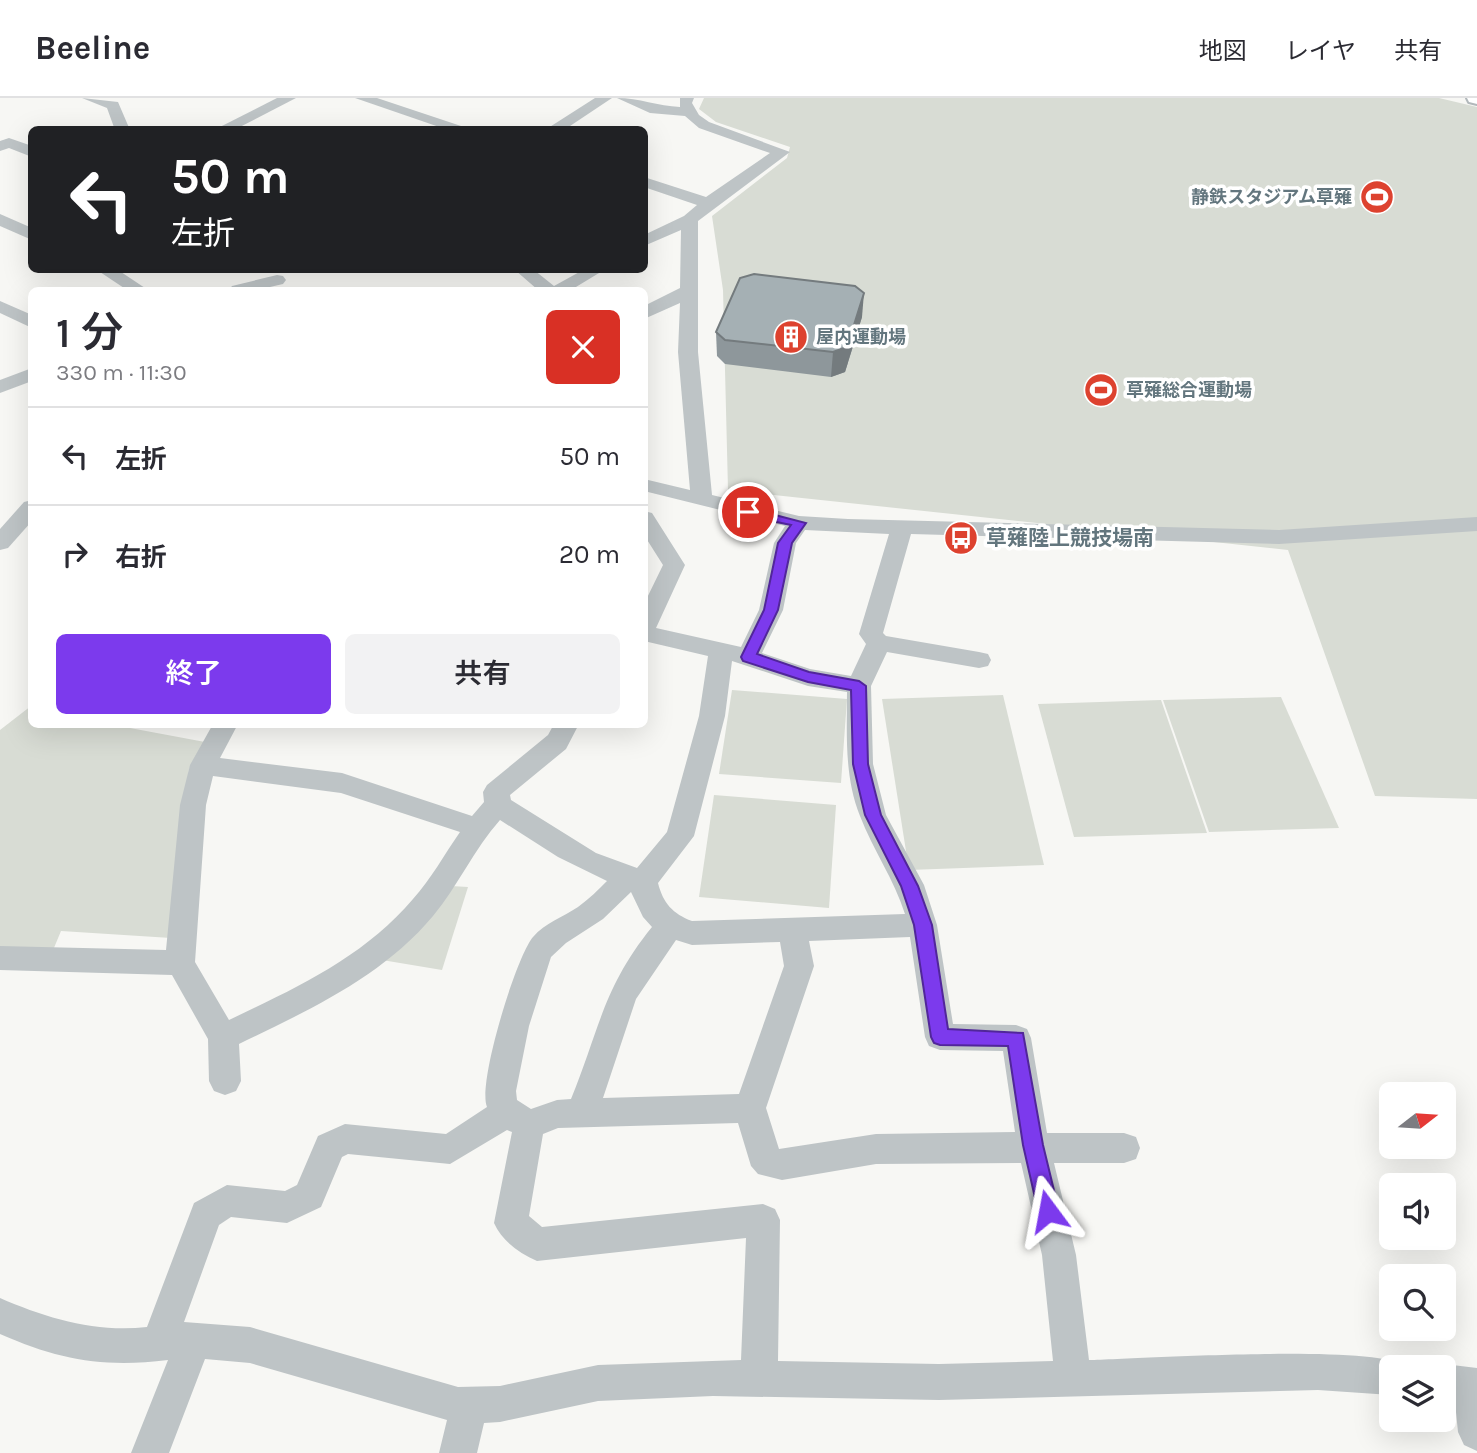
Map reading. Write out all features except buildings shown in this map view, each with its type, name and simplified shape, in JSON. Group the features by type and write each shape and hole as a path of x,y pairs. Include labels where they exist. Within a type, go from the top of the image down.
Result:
{"street":[{"path":"89,98 113,105 130,98"},
{"path":"230,126 289,98"},
{"path":"362,98 453,126"},
{"path":"559,126 605,98"},
{"path":"624,98 656,110 688,105 704,125 782,152 708,203 690,220 648,239"},
{"path":"113,105 121,126"},
{"path":"0,146 9,143 28,150"},
{"path":"648,182 708,203"},
{"path":"1,221 24,213"},
{"path":"690,220 688,352 702,500"},
{"path":"1,221 28,233"},
{"path":"111,273 133,287"},
{"path":"528,273 544,287"},
{"path":"564,287 590,273"},
{"path":"251,287 282,280"},
{"path":"648,311 689,291"},
{"path":"4,314 28,322"},
{"path":"0,387 28,376"},
{"path":"648,486 799,523 1279,537 1477,524"},
{"path":"0,543 20,516 28,510"},
{"path":"748,657 771,610 785,543 799,523"},
{"path":"902,527 871,634 879,643 979,660"},
{"path":"648,622 674,565 652,542"},
{"path":"648,632 748,657 808,677 859,686"},
{"path":"879,643 859,686 860,764 873,815 910,886 923,925 940,1037 1016,1038 1033,1145 1059,1255 1073,1378"},
{"path":"721,650 712,716 680,836 635,880 589,915 552,938 540,951 529,976 502,1074 501,1102 518,1119 511,1223 537,1244 763,1220 760,1379"},
{"path":"224,728 203,765 193,806 180,963 223,1037 225,1082"},
{"path":"565,728 557,742 496,792 498,805 600,867 635,880 669,927 692,933 923,925"},
{"path":"203,765 342,783 475,827"},
{"path":"223,1037 339,980 386,947 423,909 475,827 498,805"},
{"path":"580,1114 630,978 669,927"},
{"path":"793,931 799,966 750,1108 763,1155 770,1163 782,1165 876,1149 1033,1145 1124,1148"},
{"path":"0,958 180,963"},
{"path":"149,1453 206,1214 227,1201 287,1207 309,1196 330,1147 345,1139 450,1149 518,1119 557,1114 750,1108"},
{"path":"0,1316 23,1326 95,1346 130,1347 177,1341 250,1345 458,1405 500,1404 598,1383 760,1379 939,1382 1318,1372 1379,1376"},
{"path":"1464,1385 1477,1433"},
{"path":"458,1453 469,1405"}],"shaded area":[{"name":"草薙総合運動場","path":"704,98 1439,98 1477,107 1477,799 1375,796 1288,550 728,490 723,290 712,216 787,158 790,147 716,122 699,109"},
{"path":"732,690 847,699 841,783 719,774"},
{"path":"1003,695 1044,865 909,870 882,699"},
{"path":"1281,697 1339,828 1209,832 1163,700"},
{"path":"1161,700 1207,833 1074,837 1038,704"},
{"path":"28,708 28,728 130,728 205,742 189,769 171,938 61,931 51,955 0,949 0,730"},
{"path":"714,795 836,805 829,908 699,897"},
{"path":"451,886 468,887 442,970 382,960"}],"place":[{"name":"静鉄スタジアム草薙","path":"1377,197"},
{"name":"屋内運動場","path":"791,337"},
{"name":"草薙総合運動場","path":"1101,390"},
{"name":"草薙陸上競技場南","path":"961,538"}],"route":[{"path":"748,512 799,523 785,543 771,610 748,657 808,677 859,686 860,764 873,815 910,886 923,925 940,1037 1016,1038 1033,1145 1048,1211"}]}
